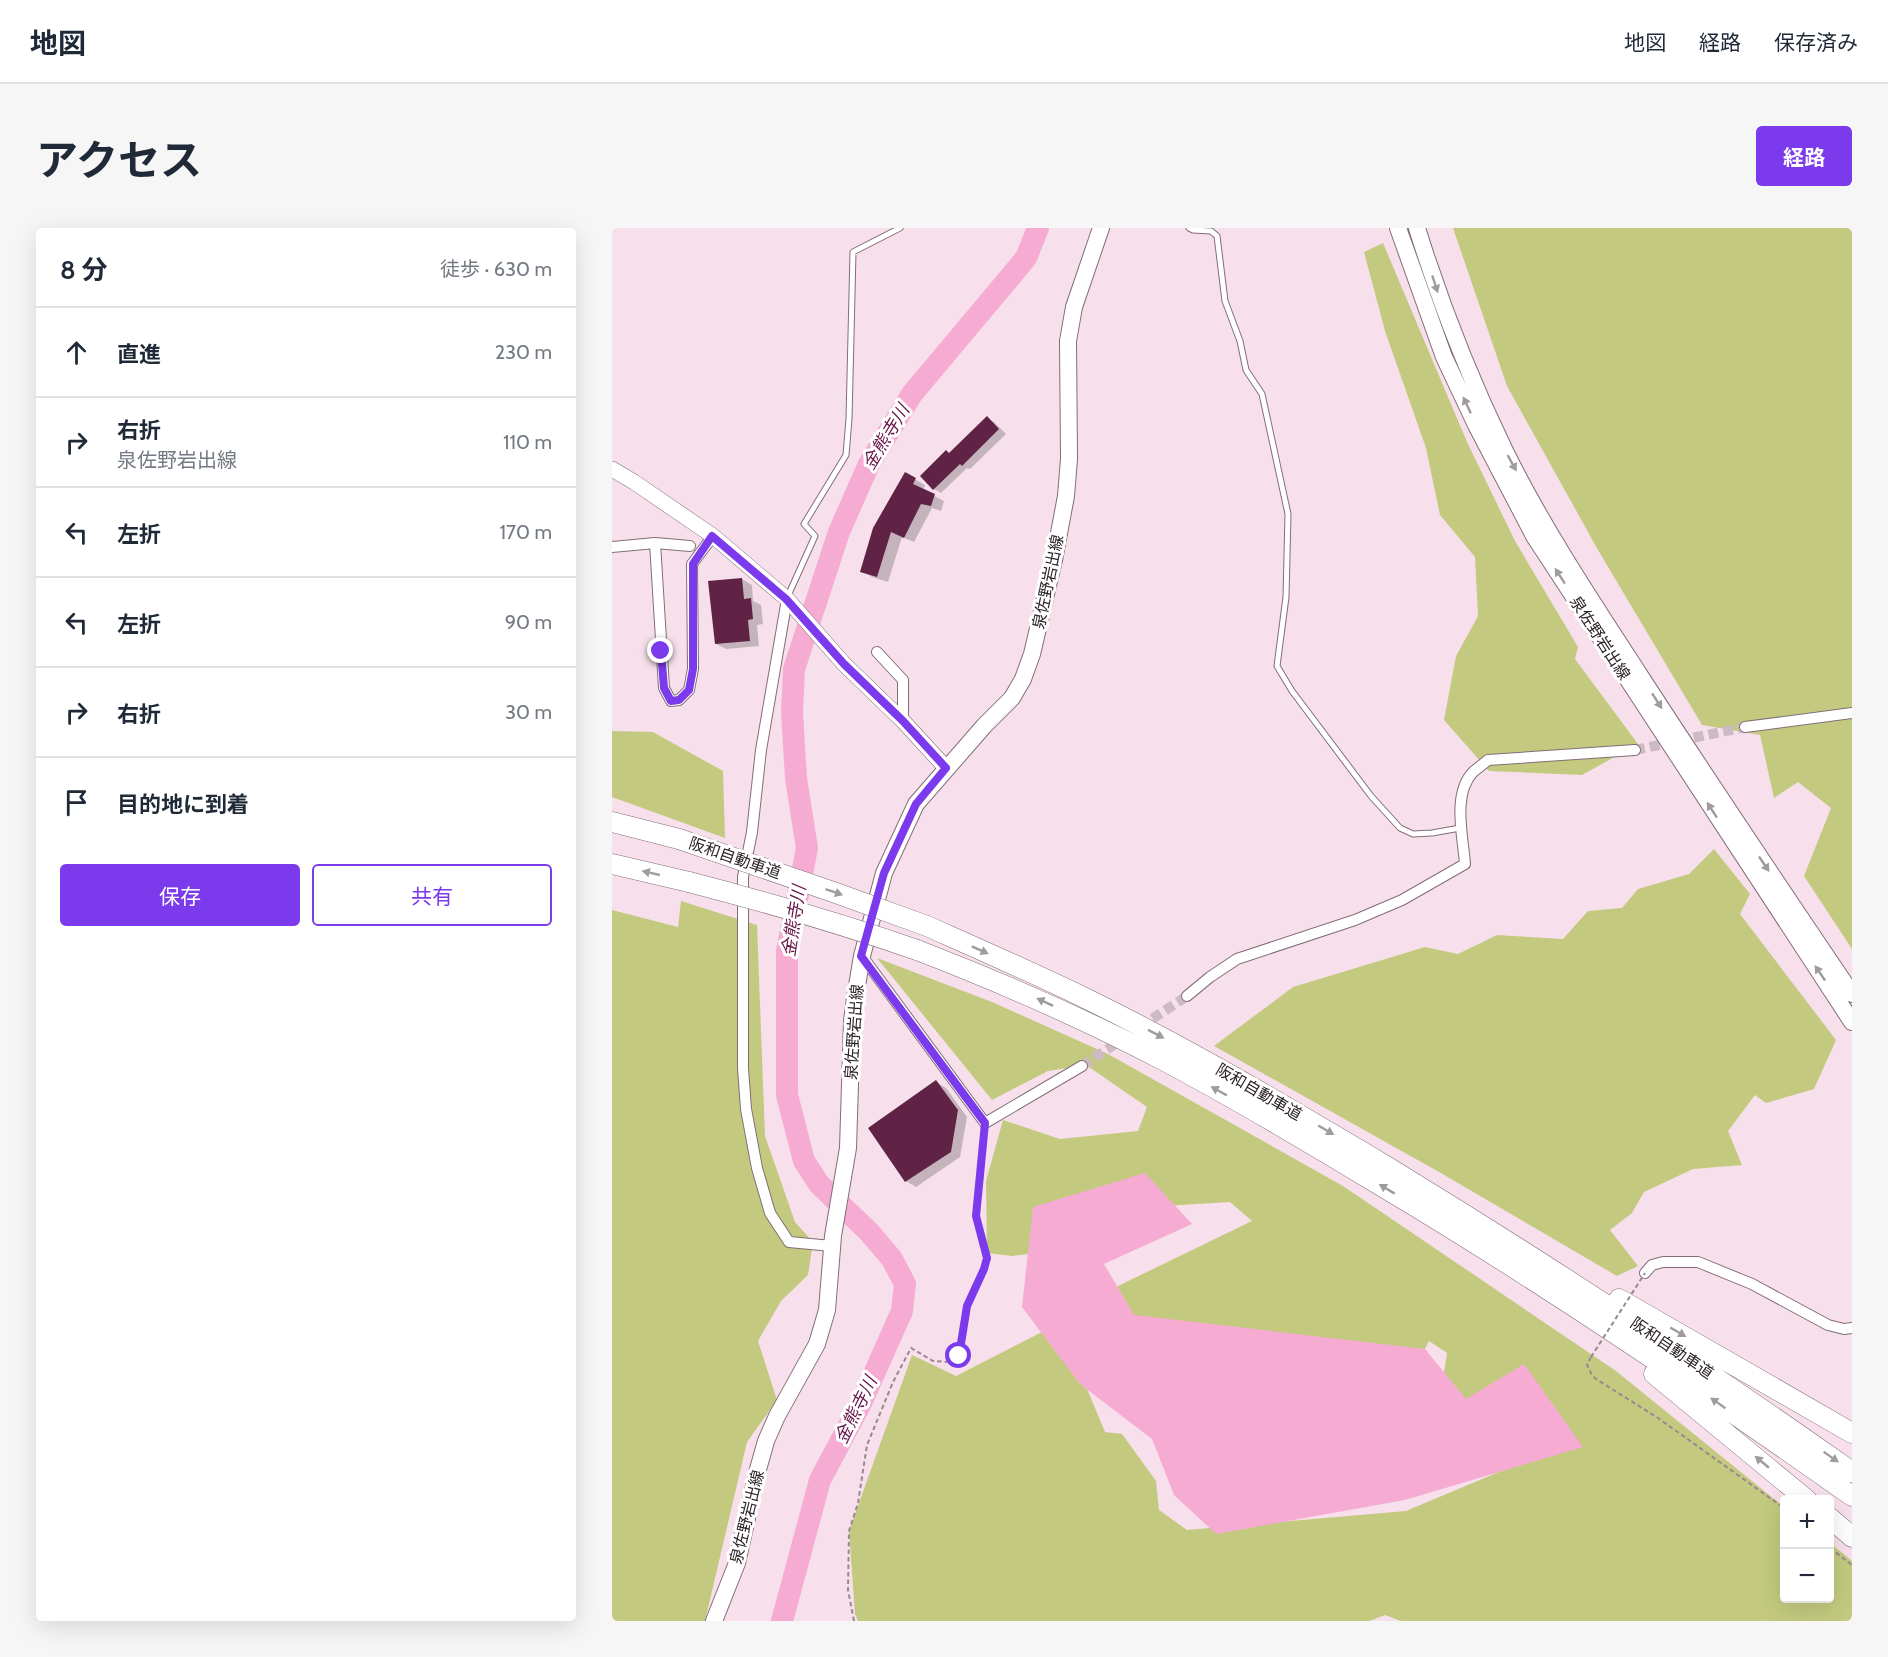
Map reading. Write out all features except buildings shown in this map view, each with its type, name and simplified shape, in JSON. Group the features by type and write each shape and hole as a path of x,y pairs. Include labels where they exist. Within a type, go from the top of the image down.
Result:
{"highway":[{"name":"阪和自動車道","path":"612,822 679,839 927,926 1089,1000 1167,1040 1329,1132 1480,1223 1653,1335 1852,1472"},
{"name":"阪和自動車道","path":"612,864 781,906 917,950 1042,1001 1161,1059 1259,1113 1410,1203 1632,1344 1852,1496"},
{"path":"1410,1203 1437,1226 1581,1320 1628,1354 1801,1495"},
{"path":"1480,1223 1620,1299 1852,1433"},
{"path":"1834,1521 1852,1537"}],"main road":[{"name":"泉佐野岩出線","path":"714,1621 736,1563 766,1441 777,1416 817,1344 827,1310 832,1241 848,1148 852,1022 861,956 884,873 916,804 946,768 1012,698 1023,679 1032,654 1066,496 1069,459 1068,341 1074,307 1101,228"},
{"name":"泉佐野岩出線","path":"1398,228 1444,357 1476,425 1534,536 1852,1022"},
{"name":"泉佐野岩出線","path":"1417,228 1439,298 1475,387 1506,453 1561,553 1705,776 1852,994"}],"street":[{"path":"612,469 712,536 789,603 844,664 903,721 946,768"},
{"path":"655,543 664,688 671,701 679,700 689,690 693,669 693,564 712,536"},
{"path":"612,548 655,543 690,546"},
{"path":"789,603 761,750 752,832 743,877 743,1068 746,1109 757,1168 770,1213 789,1242 832,1241"},
{"path":"877,652 903,680 903,721"},
{"path":"1745,727 1852,714"},
{"path":"1187,996 1237,959 1355,920 1402,900 1465,864 1460,828 1464,791 1472,774 1488,760 1635,750"},
{"path":"861,956 985,1123 1082,1066"},
{"path":"1645,1273 1652,1266 1663,1262 1698,1262 1752,1284 1828,1325 1844,1329 1852,1328"}],"lane":[{"path":"789,603 815,536 804,524 846,455 853,252 900,228"},
{"path":"1189,228 1211,231 1217,236 1225,301 1240,341 1246,370 1262,394 1288,514 1286,597 1277,666 1292,691 1365,788 1400,828 1413,834 1460,828"}],"path":[{"path":"854,1621 848,1590 849,1531 858,1503 867,1446 893,1382 905,1356 912,1348 933,1360 951,1362 959,1356 967,1306 987,1258 976,1216 985,1123"},
{"path":"1645,1273 1587,1365 1596,1380 1658,1418 1780,1504"},
{"path":"1831,1549 1852,1565"}],"green space":[{"path":"1453,228 1852,228 1852,949 1804,876 1831,808 1798,782 1774,798 1760,735 1702,725 1598,550 1507,386"},
{"path":"1383,243 1467,442 1515,541 1578,647 1575,659 1638,744 1582,775 1489,771 1444,720 1456,656 1478,616 1475,557 1440,515 1426,448 1385,331 1364,252"},
{"path":"612,731 653,732 723,771 725,838 612,797"},
{"path":"1714,849 1750,894 1740,914 1836,1040 1814,1089 1766,1103 1755,1095 1728,1131 1742,1165 1693,1169 1644,1192 1632,1213 1610,1230 1638,1266 1617,1276 1439,1172 1214,1046 1293,987 1425,947 1458,954 1497,935 1563,939 1588,911 1622,908 1638,889 1689,874"},
{"path":"681,901 757,925 765,1136 795,1222 813,1242 808,1275 781,1301 758,1341 777,1400 747,1442 705,1621 612,1621 612,910 678,927"},
{"path":"877,958 992,1002 1108,1054 1343,1186 1616,1371 1780,1504 1780,1603 1834,1603 1834,1546 1852,1561 1852,1621 1401,1621 1385,1615 1369,1621 858,1621 855,1614 849,1531 912,1355 956,1376 1050,1328 1083,1379 1105,1432 1122,1434 1156,1481 1159,1510 1187,1530 1406,1511 1575,1440 1469,1416 1439,1405 1447,1353 1429,1341 1405,1388 1287,1399 1089,1300 1252,1221 1230,1202 1148,1207 1054,1251 1012,1256 987,1253 986,1181 1003,1120 1060,1139 1138,1131 1147,1107 1086,1065 1048,1071 992,1100"}],"shaded area":[{"path":"1145,1173 1192,1224 1104,1264 1134,1315 1425,1349 1466,1399 1524,1364 1583,1447 1405,1500 1216,1534 1174,1495 1152,1439 1080,1384 1022,1307 1033,1207"}],"waterway":[{"name":"金熊寺川","path":"782,1621 820,1480 861,1403 902,1311 905,1284 892,1259 869,1232 819,1184 804,1161 787,1095 787,951 807,848 796,778 792,712 794,669 839,532 869,464 912,394 1026,258 1038,228"}],"tunnel":[{"path":"1635,750 1745,727"},
{"path":"1140,1027 1187,996"},
{"path":"1082,1066 1124,1038"}],"route":[{"path":"661,651 664,688 671,701 679,700 689,690 693,669 693,564 712,536 786,599 844,664 903,721 946,768 916,804 884,873 861,956 985,1123 976,1216 987,1258 967,1306 959,1356"}]}
